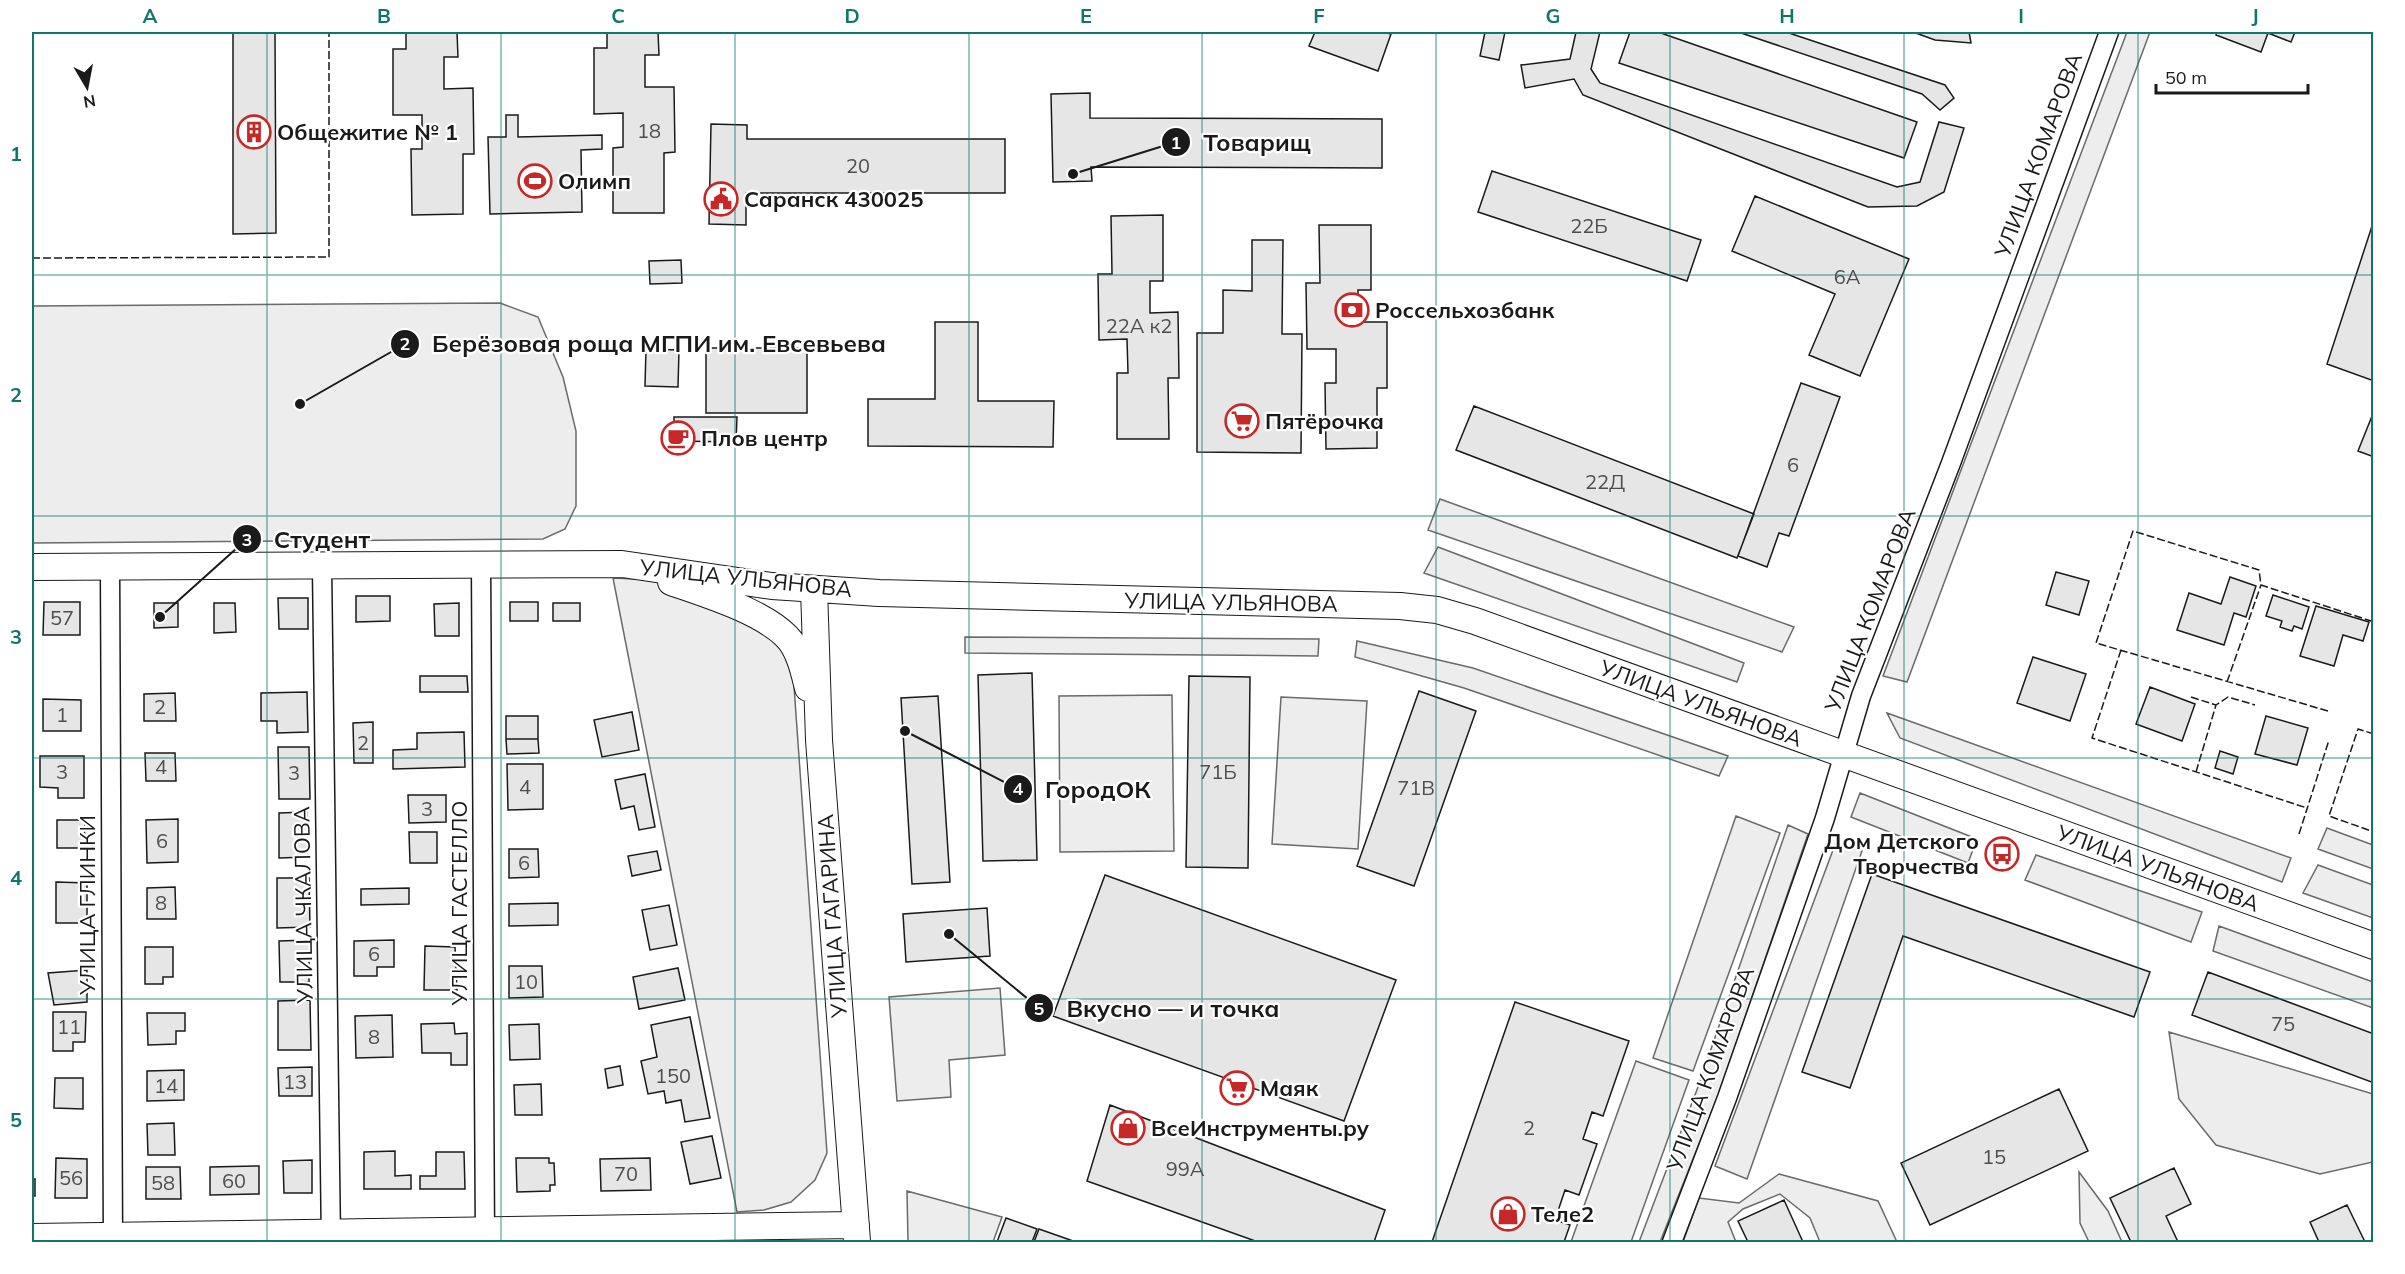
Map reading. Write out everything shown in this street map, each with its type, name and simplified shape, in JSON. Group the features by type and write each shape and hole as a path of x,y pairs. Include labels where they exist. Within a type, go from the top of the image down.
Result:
{"main road":[{"name":"УЛИЦА УЛЬЯНОВА","path":"32,567 622,564 772,586 879,593 1400,606 1437,610 1475,621 2373,946"},
{"path":"622,564 722,601 768,622 788,638 797,653 807,682 819,740"},
{"name":"УЛИЦА ГАГАРИНА","path":"814,589 819,740 856,1234"},
{"path":"32,1237 112,1239 856,1234"}],"street":[{"name":"УЛИЦА КОМАРОВА","path":"1672,1242 1825,818 1861,696 1951,463 2109,32"},
{"name":"УЛИЦА ГАСТЕЛЛО","path":"481,564 485,1237"},
{"name":"УЛИЦА ГЛИНКИ","path":"110,567 112,1239"},
{"name":"УЛИЦА ЧКАЛОВА","path":"322,567 331,1238"}],"shaded area":[{"path":"2127,32 2150,32 1907,682 1883,676"},
{"path":"500,303 538,317 563,377 576,431 576,506 565,529 543,539 32,543 32,306"},
{"path":"1440,499 1794,627 1782,652 1428,530"},
{"path":"1438,547 1744,663 1737,682 1424,573"},
{"path":"613,578 658,580 772,632 793,672 827,1153 815,1180 791,1202 764,1210 737,1212"},
{"path":"965,637 1319,639 1318,656 965,653"},
{"path":"1357,641 1473,668 1728,756 1719,776 1464,688 1355,657"},
{"path":"1172,695 1174,851 1060,852 1059,696"},
{"path":"1281,697 1367,701 1358,849 1272,844"},
{"path":"1887,713 2291,858 2282,882 1900,738"},
{"path":"1860,793 1977,839 1968,863 1851,817"},
{"path":"1736,816 1780,833 1693,1071 1653,1058"},
{"path":"1788,825 1808,834 1718,1096 1660,1242 1639,1242 1698,1087"},
{"path":"2327,828 2373,845 2373,869 2318,849"},
{"path":"1836,842 1862,851 1747,1179 1715,1166"},
{"path":"2036,855 2202,912 2191,942 2025,880"},
{"path":"2318,865 2373,885 2373,918 2303,893"},
{"path":"2219,926 2373,982 2373,1008 2213,951"},
{"path":"1000,988 1005,1055 949,1060 951,1097 897,1101 889,997"},
{"path":"2169,1032 2373,1094 2373,1162 2320,1174 2216,1145 2179,1099"},
{"path":"1636,1061 1689,1080 1631,1242 1571,1242"},
{"path":"2079,1172 2108,1211 2122,1242 2089,1242 2080,1223"},
{"path":"1779,1174 1878,1201 1897,1242 1820,1242 1810,1218 1780,1194 1743,1209 1728,1222 1736,1242 1683,1242 1699,1198 1739,1203"},
{"path":"907,1191 1002,1217 993,1242 908,1242"}],"building":[{"name":"Общежитие № 1","path":"233,32 275,32 276,233 233,234"},
{"path":"406,32 457,32 458,57 444,57 444,89 473,88 474,154 463,154 463,214 412,215 411,149 422,149 422,115 393,115 393,49 406,49"},
{"path":"607,32 658,32 659,55 645,55 645,87 674,87 675,152 664,153 664,213 613,213 613,148 623,147 623,113 594,114 594,48 607,48"},
{"path":"1315,32 1391,34 1378,71 1309,46"},
{"path":"1485,32 1505,32 1499,60 1480,56"},
{"path":"1576,32 1600,32 1591,69 1600,83 1897,187 1920,182 1939,122 1964,128 1944,192 1917,206 1868,207 1583,95 1574,79 1525,88 1521,65 1570,59"},
{"path":"1630,32 1658,32 1917,122 1904,158 1619,63"},
{"path":"1738,32 1786,32 1945,85 1954,98 1940,110 1922,94"},
{"path":"1913,32 1969,32 1971,43 1935,40"},
{"path":"2217,32 2295,32 2291,42 2268,33 2261,52 2216,35"},
{"path":"1090,93 1090,118 1382,119 1382,168 1091,167 1092,181 1053,182 1051,94"},
{"name":"Олимп","path":"506,115 518,115 518,137 602,135 602,149 581,150 582,212 490,214 488,137 506,137"},
{"path":"711,124 747,125 747,139 1005,139 1005,193 746,193 746,225 709,224"},
{"path":"1492,171 1701,240 1687,281 1478,212"},
{"path":"1755,196 1909,259 1860,376 1809,355 1835,294 1732,251"},
{"path":"1163,215 1163,281 1150,281 1150,313 1178,312 1179,378 1168,378 1169,439 1117,439 1117,373 1128,373 1127,339 1099,340 1098,274 1112,274 1111,216"},
{"path":"2374,220 2374,381 2327,364"},
{"path":"1319,225 1371,225 1371,290 1358,290 1358,322 1387,322 1387,388 1377,388 1377,448 1326,449 1325,383 1336,383 1336,349 1307,349 1306,283 1320,283"},
{"path":"1252,240 1283,240 1282,334 1302,334 1301,453 1197,452 1197,333 1223,333 1223,290 1252,291"},
{"path":"681,260 682,283 650,284 649,261"},
{"path":"935,322 978,322 978,401 1054,401 1053,447 868,446 868,399 935,399"},
{"path":"706,348 807,348 807,413 706,413"},
{"path":"646,349 679,350 678,387 645,386"},
{"path":"1801,383 1840,397 1789,536 1779,533 1767,567 1738,556"},
{"path":"1474,406 1754,514 1737,558 1456,450"},
{"path":"2374,411 2374,457 2358,451"},
{"path":"674,417 737,417 736,442 674,441"},
{"path":"2056,572 2089,581 2079,615 2046,605"},
{"path":"2230,577 2256,586 2246,617 2234,613 2224,645 2177,630 2189,593 2221,604"},
{"path":"2273,595 2309,607 2302,629 2294,626 2292,631 2280,627 2282,621 2266,616"},
{"path":"356,596 390,596 390,621 356,622"},
{"path":"278,598 308,598 308,629 279,629"},
{"path":"44,602 80,602 80,635 43,635"},
{"path":"510,602 538,602 538,621 510,621"},
{"path":"154,603 178,603 178,627 154,628"},
{"path":"214,603 235,603 236,632 214,633"},
{"path":"459,603 459,636 435,636 434,604"},
{"path":"553,603 580,603 580,621 553,621"},
{"path":"2316,606 2369,622 2363,641 2343,635 2334,666 2300,656"},
{"path":"2033,657 2086,674 2070,721 2017,703"},
{"path":"1032,673 1037,860 983,861 978,675"},
{"path":"420,676 467,676 468,692 420,692"},
{"path":"1189,676 1250,677 1248,868 1186,867"},
{"path":"2150,687 2195,704 2182,741 2136,724"},
{"path":"1419,691 1476,711 1414,886 1357,866"},
{"path":"307,692 308,732 277,733 277,721 261,721 261,693"},
{"path":"175,693 176,721 144,721 144,694"},
{"path":"938,696 950,882 912,884 901,698"},
{"path":"43,699 81,700 81,731 43,731"},
{"path":"632,712 639,750 602,757 594,720"},
{"path":"506,716 538,716 538,739 506,739"},
{"path":"2266,716 2308,728 2297,765 2255,754"},
{"path":"373,722 373,763 354,763 353,723"},
{"path":"464,732 465,767 393,769 393,750 417,749 417,733"},
{"path":"506,739 538,739 539,753 507,754"},
{"path":"278,747 309,747 310,799 279,799"},
{"path":"2220,751 2238,757 2233,774 2215,768"},
{"path":"145,753 175,753 176,781 146,781"},
{"path":"40,756 84,756 84,798 58,798 58,788 40,787"},
{"path":"507,764 543,764 543,809 508,810"},
{"path":"645,774 655,827 639,830 634,806 621,809 615,780"},
{"path":"408,795 446,795 446,822 409,823"},
{"path":"307,812 307,857 279,858 279,813"},
{"path":"178,819 178,862 147,863 146,820"},
{"path":"57,820 85,820 84,848 57,848"},
{"path":"409,832 437,832 437,863 410,863"},
{"path":"509,849 538,849 539,877 509,878"},
{"path":"657,851 661,870 632,876 628,856"},
{"path":"1872,874 2150,972 2134,1017 1903,936 1850,1088 1802,1072"},
{"path":"1105,875 1396,980 1344,1121 1053,1016"},
{"path":"277,878 309,878 310,927 277,928"},
{"path":"56,882 87,883 87,923 56,923"},
{"path":"175,887 176,919 147,919 147,888"},
{"path":"409,888 409,904 361,905 361,889"},
{"path":"558,903 558,925 509,926 509,904"},
{"path":"669,905 677,945 650,950 642,910"},
{"path":"987,908 990,956 906,962 903,914"},
{"path":"309,940 309,982 280,982 279,941"},
{"path":"394,940 394,967 377,967 377,976 354,976 354,941"},
{"path":"425,946 455,947 457,990 424,990"},
{"path":"145,947 173,947 173,977 163,977 163,984 145,984"},
{"path":"509,966 542,966 543,997 509,998"},
{"path":"678,968 685,1000 639,1009 633,977"},
{"path":"87,970 87,1002 54,1005 48,973"},
{"path":"2208,972 2374,1034 2374,1083 2192,1015"},
{"path":"310,1000 311,1050 278,1050 278,1001"},
{"path":"1515,1002 1629,1041 1603,1116 1592,1112 1583,1139 1597,1144 1579,1195 1565,1190 1555,1220 1570,1225 1564,1242 1432,1242"},
{"path":"53,1012 86,1012 85,1042 73,1042 73,1051 53,1051"},
{"path":"147,1013 185,1013 185,1031 176,1031 176,1044 148,1045"},
{"path":"392,1015 393,1057 356,1058 355,1016"},
{"path":"690,1017 710,1118 685,1122 681,1100 666,1103 664,1091 648,1094 641,1061 657,1057 651,1025"},
{"path":"454,1023 455,1034 467,1033 467,1065 451,1065 451,1053 422,1053 421,1024"},
{"path":"539,1024 540,1059 510,1060 509,1025"},
{"path":"620,1066 623,1085 608,1088 605,1069"},
{"path":"312,1067 312,1096 279,1096 278,1068"},
{"path":"184,1070 184,1100 147,1101 147,1071"},
{"path":"55,1078 83,1078 83,1109 54,1108"},
{"path":"541,1084 542,1115 515,1115 514,1085"},
{"path":"2059,1089 2088,1151 1930,1225 1901,1163"},
{"path":"1110,1105 1385,1210 1374,1242 1258,1242 1087,1181"},
{"path":"174,1123 175,1155 148,1155 147,1124"},
{"path":"712,1136 721,1178 690,1184 681,1142"},
{"path":"395,1151 395,1176 411,1175 411,1189 364,1189 364,1152"},
{"path":"436,1152 464,1152 465,1189 420,1189 420,1176 436,1176"},
{"path":"56,1158 87,1159 87,1198 55,1198"},
{"path":"516,1158 549,1158 549,1163 554,1163 555,1185 550,1185 550,1191 517,1192"},
{"path":"650,1158 651,1190 601,1191 600,1159"},
{"path":"312,1160 312,1193 284,1193 283,1161"},
{"path":"259,1166 259,1194 210,1195 210,1167"},
{"path":"146,1167 180,1167 181,1199 146,1199"},
{"path":"2174,1168 2191,1204 2166,1216 2178,1242 2131,1242 2110,1198"},
{"path":"32,1179 35,1179 35,1196 32,1196"},
{"path":"1784,1200 1803,1242 1748,1242 1738,1221"},
{"path":"2347,1205 2365,1242 2319,1242 2310,1222"},
{"path":"1006,1218 1037,1229 1032,1242 997,1242"},
{"path":"1039,1229 1076,1242 1034,1242"}],"fence":[{"path":"32,258 329,257 329,32"},
{"path":"2328,711 2096,643 2133,531 2259,570 2261,585 2374,622"},
{"path":"2227,682 2261,585"},
{"path":"2121,650 2092,738 2307,808"},
{"path":"2191,697 2216,705 2228,697 2255,705"},
{"path":"2196,772 2216,705"},
{"path":"2374,734 2358,729 2329,816 2374,832"},
{"path":"2299,834 2329,740"}],"place":[{"name":"Общежитие № 1","path":"254,132"},
{"name":"Товарищ","path":"1073,174"},
{"name":"Олимп","path":"535,181"},
{"name":"Саранск 430025","path":"721,199"},
{"name":"Россельхозбанк","path":"1352,310"},
{"name":"Берёзовая роща МГПИ им. Евсевьева","path":"300,404"},
{"name":"Пятёрочка","path":"1242,421"},
{"name":"Плов центр","path":"678,438"},
{"name":"Студент","path":"160,617"},
{"name":"ГородОК","path":"905,731"},
{"name":"Дом Детского Творчества","path":"2002,854"},
{"name":"Вкусно — и точка","path":"949,934"},
{"name":"Маяк","path":"1237,1088"},
{"name":"ВсеИнструменты.ру","path":"1128,1128"},
{"name":"Теле2","path":"1508,1214"}]}
